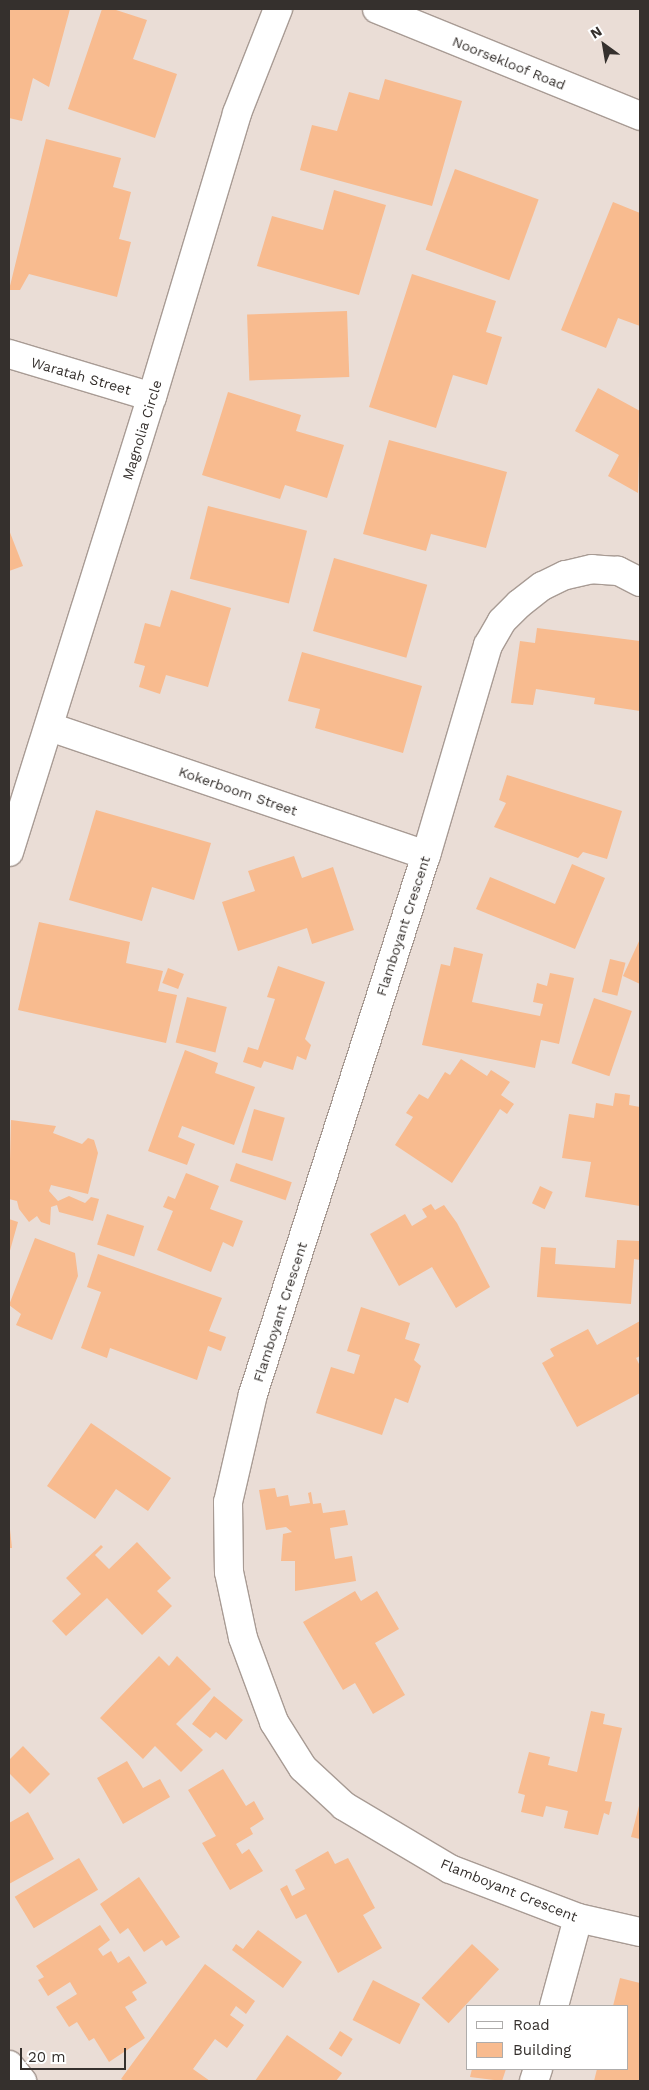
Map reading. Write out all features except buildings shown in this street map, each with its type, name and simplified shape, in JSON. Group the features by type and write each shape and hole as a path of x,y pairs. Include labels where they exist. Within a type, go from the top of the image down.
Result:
{"street":[{"name":"Magnolia Circle","path":"9,852 50,727 152,397 237,113 278,9"},
{"name":"Noorsekloof Road","path":"377,9 640,116"},
{"name":"Waratah Street","path":"9,354 152,397"},
{"name":"Flamboyant Crescent","path":"629,576 592,569 565,575 542,586 502,621 488,645 426,855 254,1394 228,1502 229,1572 243,1638 274,1722 303,1768 344,1806 450,1869 578,1918 640,1932"},
{"name":"Kokerboom Street","path":"50,727 426,855"},
{"path":"554,2005 578,1918"},
{"path":"9,2065 22,2081"}]}
